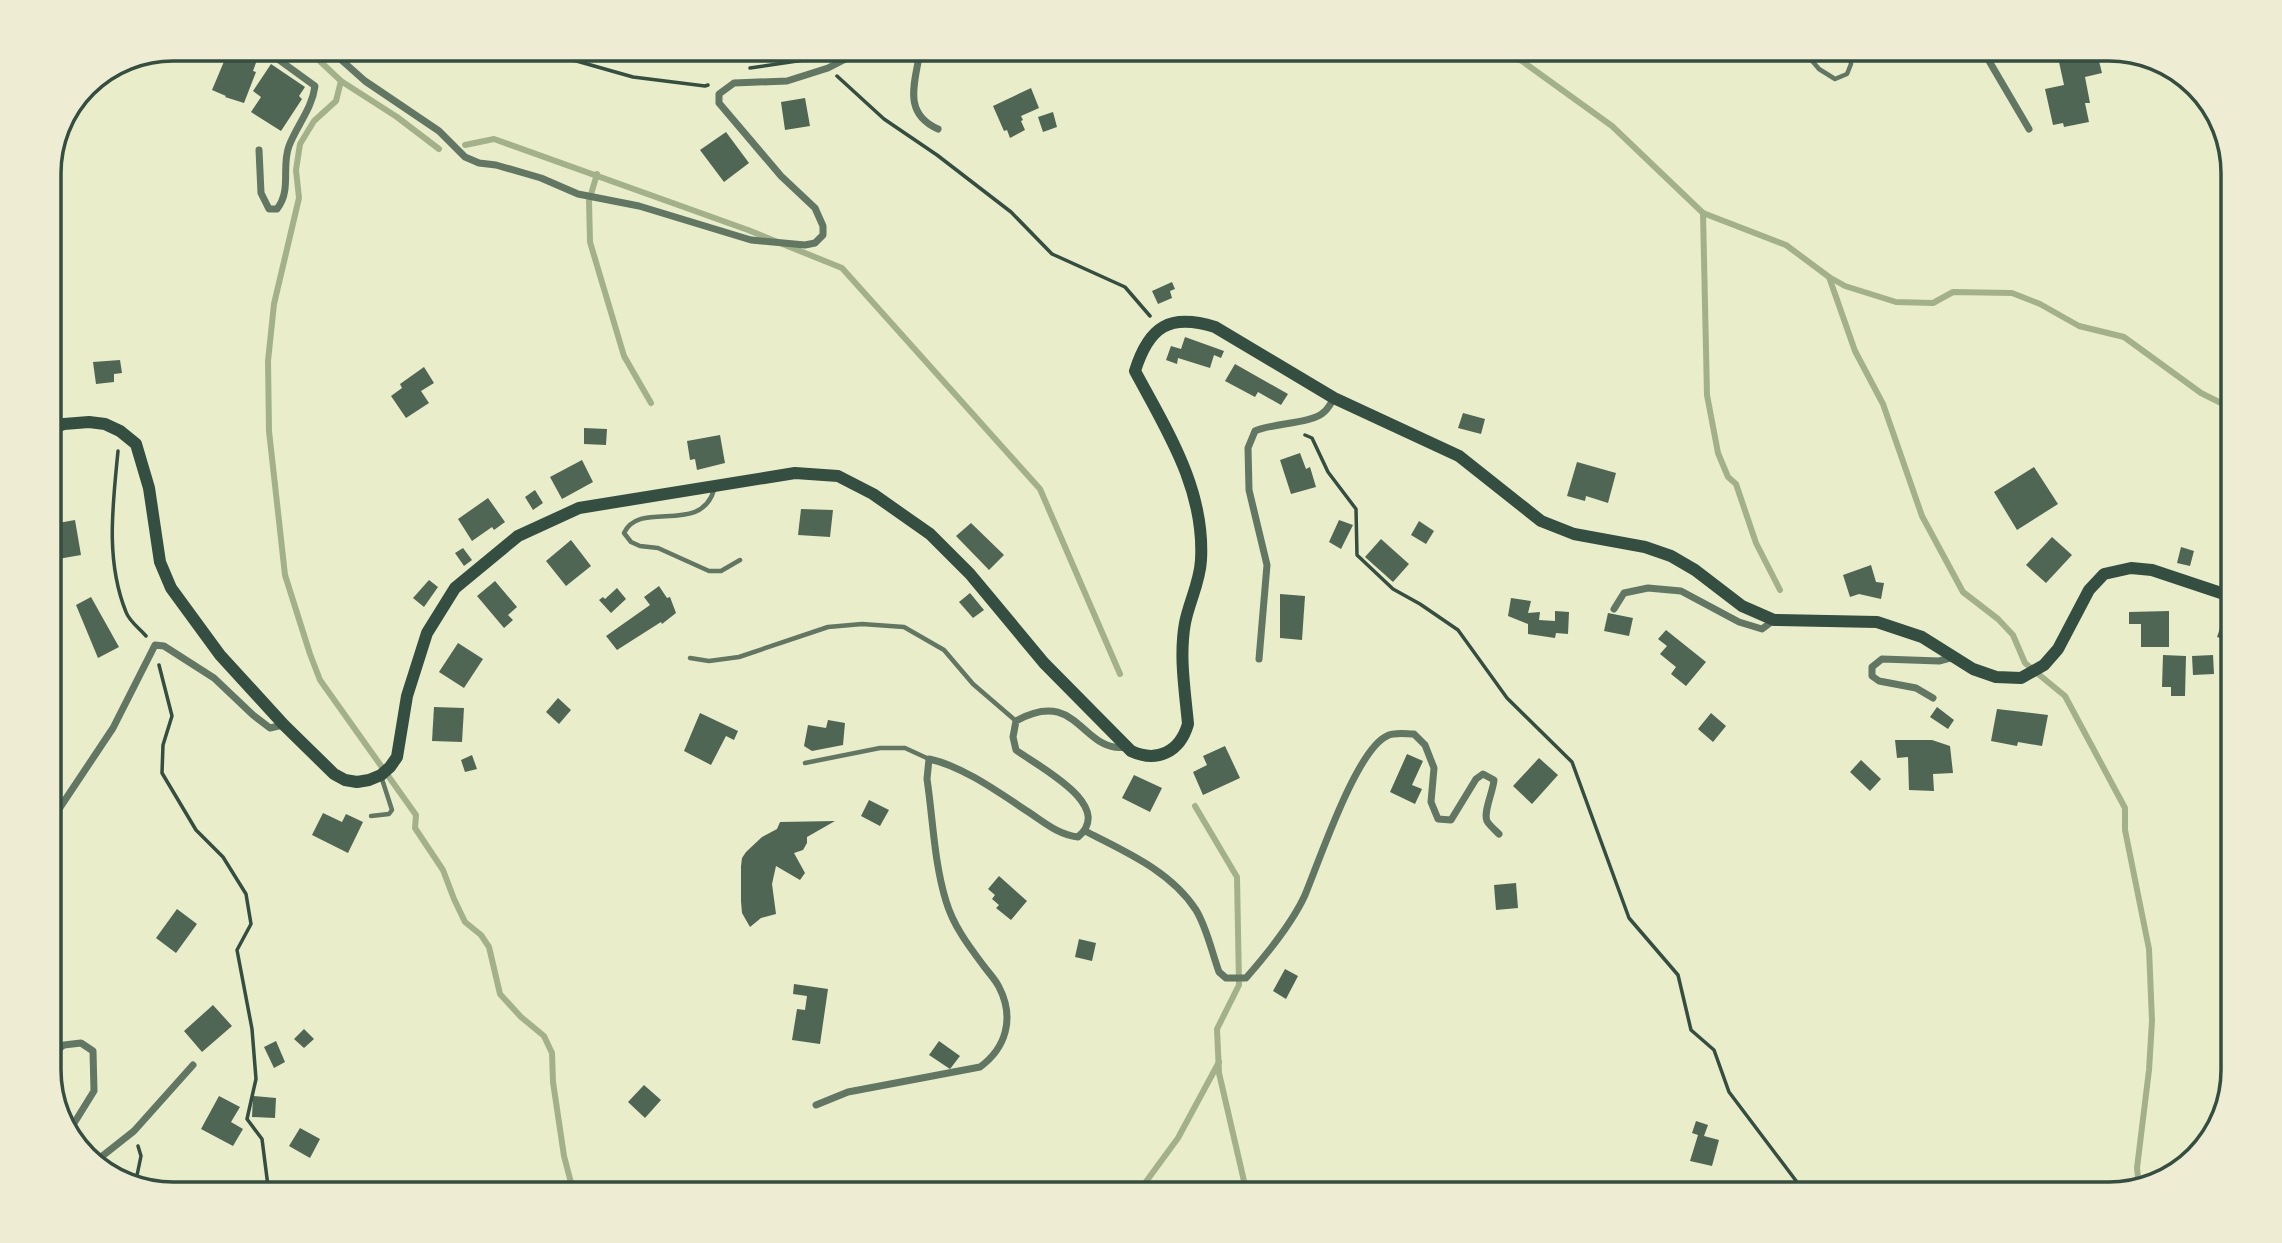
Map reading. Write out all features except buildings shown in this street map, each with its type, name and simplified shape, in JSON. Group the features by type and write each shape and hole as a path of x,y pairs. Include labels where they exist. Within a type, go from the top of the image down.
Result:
{"main road":[{"path":"61,425 89,422 105,424 120,431 136,444 141,455 160,562 171,588 219,655 284,725 334,774 345,780 369,780 381,775 394,761 407,696 428,633 455,588 518,536 554,517 579,508 795,473 838,476 873,494 930,534 970,573 1044,663 1126,747 1142,756 1166,754 1177,747 1188,724 1182,642 1201,562 1200,529 1197,507 1184,462 1135,371 1142,348 1161,328 1171,323 1194,321 1215,327 1334,398 1459,456 1541,521 1574,534 1645,547 1671,556 1695,570 1742,606 1774,620 1877,622 1922,637 1973,668 1996,677 2021,678 2044,665 2058,649 2088,590 2104,574 2131,568 2152,570 2221,593"}],"street":[{"path":"259,150 261,193 269,209 277,209 285,199 288,147 313,101 315,86 281,61"},
{"path":"342,61 365,81 439,131 465,157 479,163 541,178 578,194 639,206 751,240 805,245 816,243 823,235 823,226 815,208 768,162 719,103 719,94 734,83 787,81 842,61"},
{"path":"918,61 912,93 917,112 929,125 938,129"},
{"path":"1988,61 2029,129"},
{"path":"1259,660 1266,565 1249,491 1248,449 1255,431 1268,425 1284,425 1323,414 1334,398"},
{"path":"1615,609 1624,593 1659,589 1681,591 1739,622 1762,629 1774,620"},
{"path":"61,806 113,729 155,645 164,646 214,678 270,728 284,725"},
{"path":"1933,698 1916,688 1879,681 1872,676 1872,667 1882,659 1939,661 1956,656"},
{"path":"816,1105 848,1092 980,1067 993,1057 1001,1046 1006,1013 999,988 956,927 946,901 927,779 929,759 959,771 1001,794 1065,835 1078,837 1085,831 1088,823 1087,807 1064,782 1016,750 1013,737 1016,721 1028,714 1045,710 1068,715 1105,746 1115,749 1126,747"},
{"path":"1085,831 1139,860 1184,895 1197,911 1219,972 1226,978 1246,978 1267,954 1304,898 1334,821 1359,771 1375,744 1389,735 1414,734 1425,745 1434,768 1431,802 1438,819 1451,820 1476,779 1483,774 1494,780 1487,821 1499,834"},
{"path":"61,1047 81,1043 93,1051 94,1091 75,1122"},
{"path":"102,1156 134,1131 193,1065"}],"lane":[{"path":"1812,61 1835,79 1847,74 1851,61"},
{"path":"715,486 706,506 694,514 636,520 627,526 624,533 639,546 658,548 709,571 722,571 740,560"},
{"path":"690,658 709,661 739,657 828,627 862,624 904,626 944,650 973,684 1016,721"},
{"path":"805,763 880,748 905,748 929,759"},
{"path":"371,816 388,814 392,810 381,775"}],"path":[{"path":"577,61 633,77 705,86 715,80"},
{"path":"739,70 791,61"},
{"path":"820,61 884,118 1011,212 1052,254 1125,287 1161,328"},
{"path":"1284,425 1312,438 1328,472 1356,509 1357,555 1393,589 1458,630 1507,698 1572,762 1629,918 1678,975 1691,1030 1714,1050 1729,1092 1797,1182"},
{"path":"120,431 111,523 115,572 126,614 155,645 172,716 163,745 162,773 196,830 223,857 246,894 251,924 237,950 252,1029 256,1079 247,1119 262,1139 267,1182"},
{"path":"134,1131 141,1156 137,1176"}],"waterway":[{"path":"320,61 341,81 397,117 439,149"},
{"path":"1522,61 1612,126 1703,213 1786,245 1845,286 1896,302 1933,303 1953,292 2012,293 2040,304 2079,326 2124,337 2201,393 2221,403"},
{"path":"341,81 336,101 314,121 300,144 296,170 299,198 274,304 268,361 269,431 285,575 320,680 416,815 415,828 443,870 465,922 481,935 489,947 500,994 521,1017 544,1036 552,1053 553,1082 564,1156 571,1182"},
{"path":"465,145 494,139 748,230 842,268 1040,489 1120,674"},
{"path":"597,174 589,201 590,242 624,356 651,403"},
{"path":"1703,213 1707,395 1718,453 1728,477 1736,484 1756,543 1780,590"},
{"path":"1829,277 1855,351 1883,404 1922,516 1963,592 1998,619 2013,635 2025,663 2065,696 2125,808 2125,830 2149,949 2152,1021 2138,1178"},
{"path":"1195,806 1237,877 1239,985 1217,1029 1219,1073 1244,1182"},
{"path":"1146,1182 1178,1138 1219,1062"}]}
